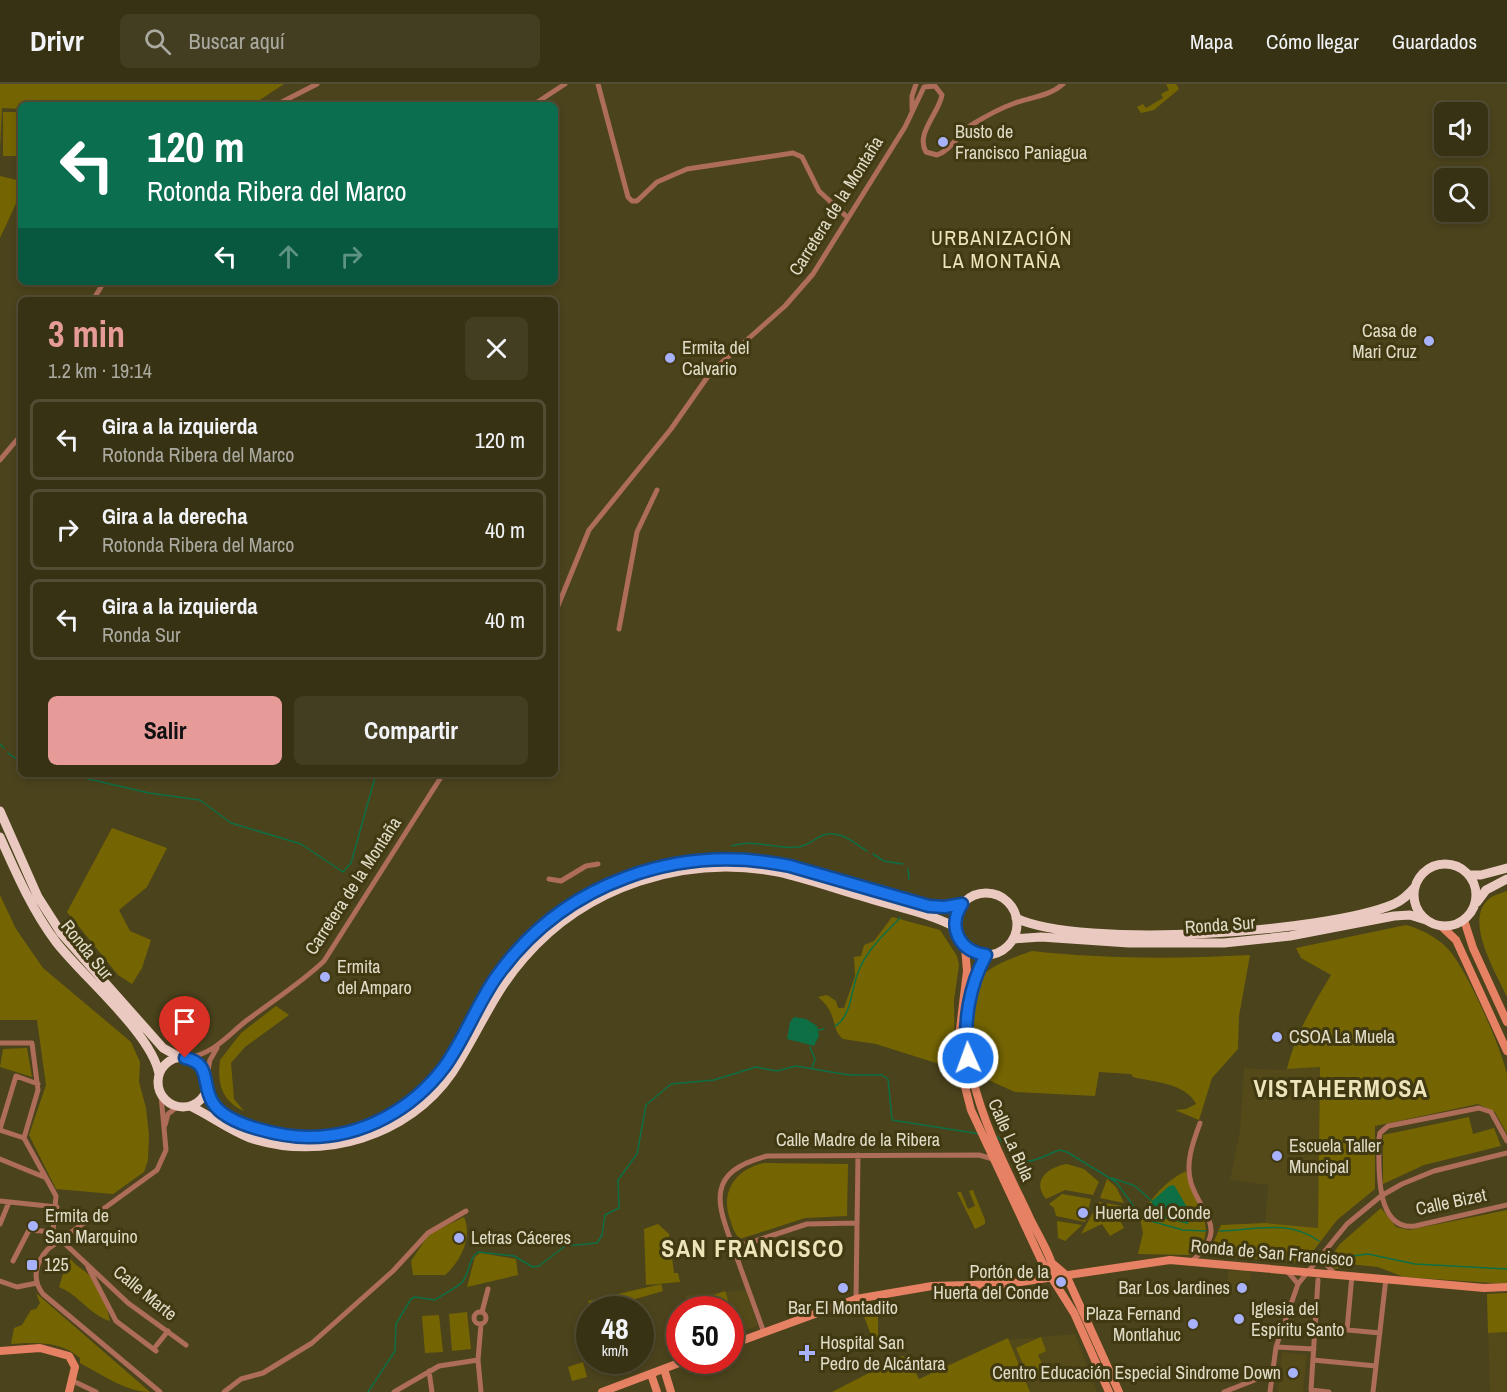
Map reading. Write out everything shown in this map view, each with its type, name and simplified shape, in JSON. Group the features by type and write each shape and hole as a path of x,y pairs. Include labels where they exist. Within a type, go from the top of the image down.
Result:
{"highway":[{"path":"0,811 4,835"},
{"name":"Ronda Sur","path":"4,835 61,933 163,1048 185,1058"},
{"name":"Ronda Sur","path":"4,835 21,885 55,941 143,1039 153,1052 159,1074"},
{"path":"207,1087 201,1099 190,1106 177,1107 162,1095 158,1081 159,1074 168,1063 185,1058 200,1064 207,1075 207,1087 214,1105 227,1115 255,1128 284,1136 310,1137 343,1133 380,1121 413,1100 446,1065 497,976 534,933 579,899 603,886 656,866 697,859 767,861 813,871 929,906 945,907 962,904 982,893 997,894 1010,904 1016,918 1013,939 1001,951 986,955 965,947 955,927 957,911 962,904"},
{"path":"1476,903 1476,888 1469,875 1461,868 1443,864 1425,871 1415,888 1416,906 1426,920 1441,926 1457,924 1464,920 1486,890 1507,879"},
{"path":"190,1106 250,1138 281,1145 326,1146 376,1134 399,1122 434,1095 451,1074 505,982 541,939 583,907 606,894 657,876 706,868 733,867 778,872 931,917 955,927"},
{"path":"1469,875 1481,875 1507,868"},
{"name":"Ronda Sur","path":"1016,918 1038,926 1087,932 1187,934 1237,932 1294,925 1380,909 1404,899 1415,888"},
{"name":"Ronda Sur","path":"1013,939 1041,937 1129,943 1224,943 1290,936 1394,916 1410,915 1426,920"}],"main road":[{"path":"1464,920 1473,948 1507,1022"},
{"path":"1441,926 1456,940 1507,1051"},
{"name":"Calle La Bula","path":"965,947 967,971 960,1018 960,1053 971,1110 993,1160 1047,1263 1051,1275"},
{"name":"Calle La Bula","path":"986,955 971,990 967,1030 968,1058 977,1100 1051,1275"},
{"name":"Ronda de San Francisco","path":"744,1340 856,1299 932,1286 1007,1284 1051,1275 1154,1261 1193,1260 1484,1288 1507,1287"},
{"path":"1051,1275 1078,1312 1119,1392"},
{"path":"1051,1275 1078,1312 1109,1392"},
{"path":"0,1351 40,1348 69,1356 75,1367 69,1392"},
{"path":"654,1373 664,1369 670,1392"},
{"path":"602,1392 651,1374 657,1392"}],"street":[{"path":"282,102 317,84"},
{"path":"538,102 565,84"},
{"path":"598,84 628,197 632,201 637,201 657,182 670,174 687,169 793,153 802,157 819,191 848,218"},
{"path":"912,111 910,104 916,84"},
{"name":"Carretera de la Montaña","path":"558,606 589,530 670,429 711,372 801,289 833,245 924,87 932,85 940,90 942,99 925,133 923,145 927,152 938,155 945,152 963,131 980,120 1015,103 1050,93 1063,84"},
{"path":"0,460 18,439"},
{"path":"619,629 638,532 657,490"},
{"name":"Carretera de la Montaña","path":"185,1058 207,1053 218,1047 245,1022 302,982 324,961 441,777"},
{"path":"549,879 561,881 586,866 598,864"},
{"path":"0,1043 32,1043 38,1084 24,1138 56,1196 57,1207 53,1232 59,1241"},
{"name":"Carretera de la Montaña","path":"207,1075 210,1060 218,1047"},
{"path":"24,1138 0,1129 16,1076 38,1084"},
{"path":"160,1392 49,1299 37,1283 36,1270 40,1258 59,1241 148,1179 163,1160 166,1150 162,1095"},
{"path":"164,1126 168,1114 177,1107"},
{"path":"1381,1196 1379,1139 1380,1133 1388,1126 1479,1107 1491,1112 1507,1142"},
{"path":"1193,1260 1207,1245 1212,1227 1190,1175 1191,1146 1199,1125"},
{"path":"1270,1392 1276,1347 1298,1284 1347,1224 1381,1196 1434,1171 1507,1153"},
{"name":"Calle Madre de la Ribera","path":"764,1333 720,1212 721,1190 729,1173 745,1161 767,1155 981,1156"},
{"path":"856,1299 858,1155"},
{"name":"Calle La Bula","path":"981,1156 993,1160"},
{"path":"0,1159 44,1177"},
{"name":"Calle Bizet","path":"1381,1196 1397,1223 1408,1227 1507,1205"},
{"path":"0,1201 57,1207"},
{"path":"0,1224 9,1202"},
{"path":"224,1392 241,1379 263,1373 312,1342 393,1271 428,1233 466,1211"},
{"path":"732,1244 746,1244 807,1224 857,1223"},
{"path":"13,1262 29,1230 53,1232"},
{"name":"Calle Marte","path":"59,1241 128,1303 186,1345"},
{"path":"1320,1257 1333,1272"},
{"path":"88,1265 116,1322 156,1349 168,1331"},
{"path":"1283,1268 1293,1275 1298,1284"},
{"path":"1347,1330 1352,1274"},
{"path":"1373,1392 1386,1278"},
{"path":"1318,1280 1311,1390 1329,1392"},
{"path":"0,1291 2,1282 17,1287 37,1283"},
{"path":"482,1392 478,1360 481,1324 486,1319 482,1312 488,1288"},
{"path":"1316,1327 1380,1333"},
{"path":"1276,1347 1314,1349"},
{"path":"395,1392 439,1366 478,1360"},
{"path":"1313,1360 1376,1366"},
{"path":"429,1371 432,1392"},
{"path":"1224,1392 1237,1389 1272,1373"},
{"path":"73,1381 96,1392"}],"shaded area":[{"path":"0,84 284,84 257,102 18,102 18,109 2,108 0,149"},
{"path":"1166,84 1176,84 1179,89 1154,110 1141,113 1137,107 1143,104 1146,108 1163,98 1161,94 1169,90"},
{"path":"3,112 18,112 18,156 3,156"},
{"path":"0,176 18,180 18,199 0,238"},
{"path":"112,828 167,848 147,887 119,910 130,931 151,940 142,968 132,984 118,975 67,912"},
{"path":"1507,891 1507,997 1484,947 1479,919 1482,907 1490,898"},
{"path":"0,895 16,929 43,968 131,1042 140,1062 139,1082 146,1108 149,1135 148,1160 144,1172 113,1194 56,1189 29,1135 46,1085 37,1020 0,1020"},
{"path":"892,917 940,930 957,956 959,965 954,1000 955,1069 876,1044 843,1039 837,1031 829,1009 818,997 827,995 836,1001 838,1008 844,1008 855,976 854,957 861,956 864,945 874,941"},
{"path":"1406,925 1429,934 1445,946 1457,960 1474,991 1491,1028 1507,1074 1507,1134 1495,1112 1478,1104 1375,1126 1375,1189 1337,1220 1304,1263 1208,1255 1221,1225 1265,1223 1318,1228 1320,1067 1287,1069 1300,1032 1331,975 1301,958 1296,948"},
{"path":"1032,951 1141,958 1250,955 1239,1016 1238,1049 1212,1078 1199,1120 1175,1110 1186,1109 1196,1104 1185,1092 1168,1084 1133,1077 1131,1074 1099,1072 1095,1096 1015,1092 975,1074 972,1021 979,981 995,966"},
{"path":"276,1006 289,1015 245,1047 231,1063 234,1099 244,1111 231,1102 223,1091 219,1077 220,1060 241,1033"},
{"path":"794,1017 806,1019 817,1026 819,1036 814,1046 787,1039 790,1022"},
{"path":"27,1048 32,1077 0,1067 3,1049"},
{"name":"Escuela Taller Muncipal","path":"1320,1067 1318,1228 1265,1223 1268,1185 1230,1180 1240,1130 1244,1068 1277,1070"},
{"path":"1469,1117 1473,1134 1494,1128 1501,1146 1424,1165 1383,1184 1383,1135"},
{"path":"764,1163 848,1164 847,1216 805,1218 740,1239 733,1229 728,1211 729,1192 732,1184 745,1171"},
{"path":"1067,1164 1084,1169 1099,1182 1093,1195 1065,1190 1046,1199 1040,1186 1044,1176 1054,1168"},
{"path":"1186,1171 1203,1214 1205,1235 1201,1245 1192,1255 1138,1254 1143,1233 1140,1218 1159,1191"},
{"path":"1107,1179 1116,1187 1124,1203 1100,1198"},
{"path":"1174,1185 1191,1214 1188,1224 1150,1215 1152,1201 1169,1186"},
{"path":"973,1190 985,1220 985,1224 975,1229 957,1192 961,1192 968,1209 975,1206 969,1191"},
{"path":"1062,1194 1091,1199 1085,1222 1056,1216 1054,1208 1049,1204"},
{"path":"1099,1202 1122,1206 1118,1217 1124,1228 1110,1236 1102,1224 1081,1234"},
{"path":"1381,1208 1396,1227 1409,1230 1507,1210 1507,1284 1404,1277 1378,1267 1349,1264 1335,1269 1327,1262 1340,1244"},
{"path":"464,1217 466,1241 460,1256 450,1270 445,1275 413,1275 411,1261 429,1234"},
{"path":"1057,1221 1082,1225 1065,1241 1058,1238"},
{"path":"658,1224 669,1234 674,1273 678,1273 680,1282 646,1285 644,1229"},
{"path":"480,1253 516,1259 518,1275 467,1287 475,1257"},
{"path":"69,1255 97,1286 110,1321 96,1314 59,1287"},
{"path":"1228,1271 1250,1271 1251,1279 1245,1281 1240,1289 1234,1289 1232,1295 1226,1294"},
{"path":"661,1284 663,1291 646,1296 609,1296"},
{"path":"746,1290 758,1326 744,1331 744,1296 685,1295"},
{"path":"725,1291 727,1296 711,1296"},
{"path":"36,1293 150,1392 132,1389 114,1382 80,1363 80,1358 65,1348 38,1343 11,1344 14,1328 22,1325 31,1310 36,1309 40,1303"},
{"path":"1507,1293 1507,1392 1490,1392 1487,1294"},
{"path":"1507,1293 1507,1332 1488,1333 1487,1294"},
{"path":"878,1311 878,1339 873,1340 863,1314"},
{"path":"467,1312 471,1349 452,1351 449,1314"},
{"path":"439,1315 443,1352 425,1353 422,1316"},
{"path":"1075,1334 1097,1392 1030,1392 1009,1340"},
{"path":"1041,1337 1046,1351 1038,1355 1046,1373 1030,1380 1016,1348"},
{"path":"1008,1338 1030,1392 832,1392 902,1356 908,1358 919,1379"},
{"name":"Centro Educación Especial Sindrome Down","path":"1282,1352 1307,1355 1303,1392 1278,1392"},
{"path":"576,1364 576,1374 586,1374 587,1377 572,1381 568,1367"}],"waterway":[{"path":"0,744 4,748"},
{"path":"8,753 18,760"},
{"path":"80,777 149,793 200,800 231,823 301,844 343,872 351,863 375,777"},
{"path":"732,846 748,843 798,847 824,835 834,834 847,838 867,851"},
{"path":"873,854 884,861 903,864"},
{"path":"908,869 909,879"},
{"path":"835,1026 845,1016 862,963 877,942 900,918"},
{"path":"818,1030 824,1029"},
{"path":"810,1047 815,1059 812,1068"},
{"path":"368,1392 395,1351 396,1324 411,1299 415,1297 435,1300 458,1286 463,1281 472,1258 478,1252 514,1256 533,1267 539,1266 565,1246 597,1243 602,1235 605,1215 619,1208 618,1180 637,1154 646,1105 671,1084 714,1080 756,1067 777,1071 796,1066 849,1075 882,1075 888,1079 892,1120 980,1134"},
{"path":"997,1137 1016,1158 1022,1160 1035,1160 1060,1150 1067,1152 1116,1182 1141,1216 1147,1220 1183,1230 1206,1231"},
{"path":"1112,1178 1135,1186 1152,1201"},
{"path":"1220,1231 1283,1228 1307,1234 1319,1241"},
{"path":"1332,1255 1345,1257 1368,1254 1415,1264 1507,1269"}],"place":[{"name":"Busto de Francisco Paniagua","path":"943,142"},
{"name":"Casa de Mari Cruz","path":"1429,341"},
{"name":"Ermita del Calvario","path":"670,358"},
{"name":"Ermita del Amparo","path":"325,977"},
{"name":"CSOA La Muela","path":"1277,1037"},
{"name":"Escuela Taller Muncipal","path":"1277,1156"},
{"name":"Huerta del Conde","path":"1083,1213"},
{"name":"Ermita de San Marquino","path":"33,1226"},
{"name":"Letras Cáceres","path":"459,1238"},
{"name":"125","path":"32,1265"},
{"name":"Portón de la Huerta del Conde","path":"1061,1282"},
{"name":"Bar El Montadito","path":"843,1288"},
{"name":"Bar Los Jardines","path":"1242,1288"},
{"name":"Iglesia del Espíritu Santo","path":"1239,1319"},
{"name":"Plaza Fernand Montlahuc","path":"1193,1324"},
{"name":"Hospital San Pedro de Alcántara","path":"807,1353"},
{"name":"Centro Educación Especial Sindrome Down","path":"1293,1373"}],"district":[{"name":"URBANIZACIÓN LA MONTAÑA","path":"1002,250"},
{"name":"VISTAHERMOSA","path":"1341,1089"},
{"name":"SAN FRANCISCO","path":"753,1249"}],"route":[{"path":"185,1058 194,1060 204,1069 210,1097 218,1110 255,1128 284,1136 310,1137 364,1128 397,1111 430,1084 446,1065 497,976 534,933 555,915 603,886 656,866 697,859 744,858 813,871 929,906 945,907 962,904 955,919 960,942 978,954 986,955 971,990 967,1030 968,1058"}]}
